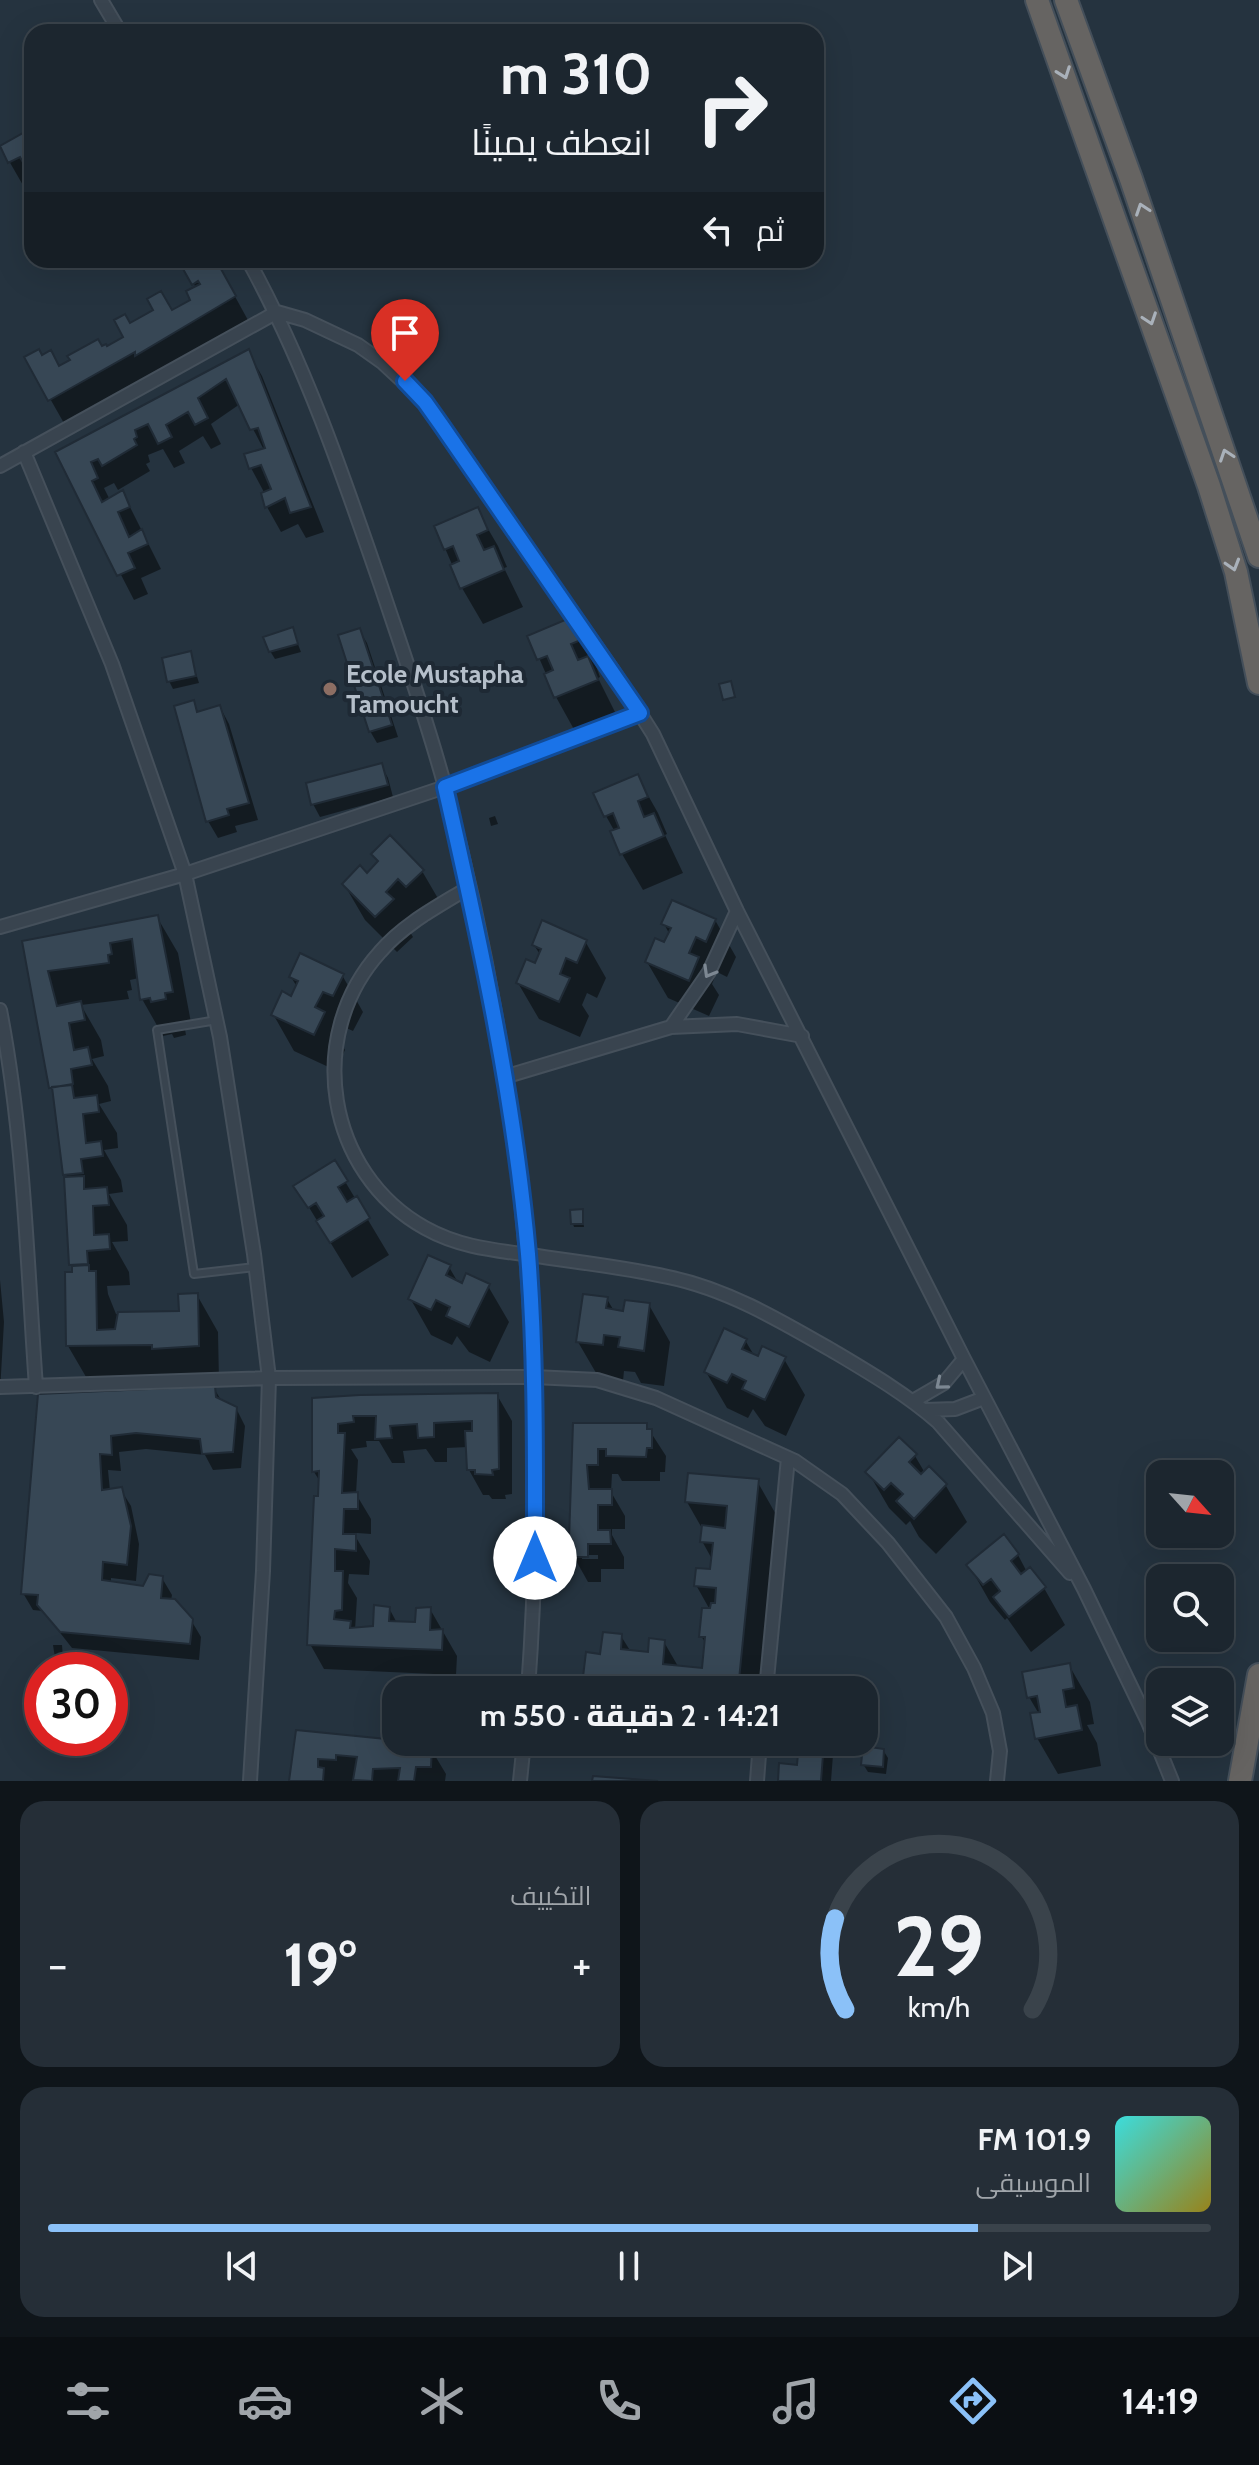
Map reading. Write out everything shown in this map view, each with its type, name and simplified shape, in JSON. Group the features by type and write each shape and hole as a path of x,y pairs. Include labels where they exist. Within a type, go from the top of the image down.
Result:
{"highway":[{"path":"1037,0 1209,486 1236,572 1259,683"},
{"path":"1066,0 1136,194 1259,556"},
{"path":"1240,1781 1259,1675"}],"street":[{"path":"101,0 115,24"},
{"path":"252,268 277,312 368,547 445,787 480,939 504,1077 528,1255 534,1377 535,1588 529,1676"},
{"path":"0,466 277,312 319,326 358,345 382,362 425,402 603,657 671,768 737,911 1084,1589 1148,1722 1172,1781"},
{"path":"24,452 112,664 185,874 217,1020 256,1267 269,1378 263,1571 250,1781"},
{"path":"0,927 185,874 445,787 640,713"},
{"path":"468,888 404,928 379,953 359,981 345,1014 334,1078 338,1115 350,1147 367,1178 393,1204 424,1228 464,1246 670,1277 719,1291 807,1336 925,1410 952,1435 1084,1589"},
{"path":"671,1027 709,972 737,911"},
{"path":"0,1010 8,1050 23,1177 36,1387"},
{"path":"504,1077 671,1027 737,1024 802,1036"},
{"path":"913,1401 944,1383 964,1359"},
{"path":"0,1387 269,1378 534,1377 597,1380 656,1398 788,1458 842,1494 888,1543 946,1617 974,1668 993,1713 1000,1751 997,1781"},
{"path":"925,1410 955,1409 984,1398"},
{"path":"767,1676 788,1458"},
{"path":"520,1781 523,1756"},
{"path":"757,1781 759,1756"}],"lane":[{"path":"217,1020 157,1030 194,1274 256,1267"}],"building":[{"path":"24,132 24,164 20,157 8,163 0,146"},
{"path":"182,268 220,268 236,296 135,356 135,352 48,401 24,357 39,349 42,355 51,350 59,366 70,360 67,356 98,339 102,346 107,346 123,337 114,320 125,314 130,323 153,310 147,299 161,291 172,310 190,300 186,291 200,284 198,281 192,285"},
{"path":"249,349 311,507 290,513 285,498 265,508 261,493 271,489 261,465 249,469 244,454 265,448 258,428 250,430 226,379 198,398 208,418 195,425 188,412 166,425 172,437 158,444 148,424 135,430 137,445 102,466 98,459 91,462 98,478 92,481 102,502 123,490 130,507 118,512 129,537 142,529 148,544 128,553 135,568 117,576 55,452"},
{"path":"478,507 488,530 477,535 484,550 494,546 504,570 460,589 450,565 459,561 453,546 444,550 434,526"},
{"path":"572,617 581,640 571,644 578,660 588,656 598,680 554,698 544,674 553,670 547,656 537,660 527,636"},
{"path":"293,627 298,644 269,652 263,637"},
{"path":"360,628 392,725 369,732 338,635"},
{"path":"191,651 196,676 167,682 162,658"},
{"path":"731,681 735,697 723,700 719,684"},
{"path":"194,700 197,712 220,705 249,803 227,809 229,815 206,822 174,706"},
{"path":"382,763 388,785 311,805 306,783"},
{"path":"638,774 648,797 638,801 644,817 654,813 664,836 620,855 610,831 619,828 613,813 604,817 593,793"},
{"path":"390,835 424,870 406,887 398,879 386,892 394,899 375,917 342,884 360,865 367,873 378,861 371,854"},
{"path":"672,900 716,919 706,942 696,937 689,953 699,957 689,981 645,962 655,938 664,942 671,928 661,924"},
{"path":"158,915 173,992 165,993 166,999 151,1002 150,998 140,1000 132,939 110,943 112,954 108,955 109,963 48,971 57,1006 81,1001 85,1020 69,1023 74,1050 88,1047 92,1065 71,1069 73,1084 49,1088 22,941"},
{"path":"542,920 587,940 577,963 566,958 560,974 570,978 559,1002 516,983 526,959 535,963 541,949 532,945"},
{"path":"300,953 344,974 333,996 323,992 315,1007 325,1012 314,1035 271,1015 282,991 291,996 298,981 289,977"},
{"path":"72,1085 74,1098 97,1095 99,1112 83,1114 86,1143 101,1141 103,1156 81,1159 83,1173 63,1175 52,1087"},
{"path":"335,1160 348,1181 338,1187 347,1202 357,1196 370,1218 330,1243 316,1221 324,1216 316,1203 308,1208 293,1186"},
{"path":"84,1176 84,1189 107,1187 109,1205 93,1206 94,1235 109,1234 110,1249 87,1251 88,1264 69,1265 64,1177"},
{"path":"583,1209 583,1224 571,1224 570,1210"},
{"path":"428,1255 451,1265 446,1275 462,1283 466,1273 490,1284 469,1327 446,1316 450,1307 436,1300 431,1310 408,1299"},
{"path":"89,1265 89,1271 96,1271 97,1330 115,1329 118,1312 179,1311 178,1294 198,1293 199,1346 152,1349 152,1345 66,1346 65,1272 72,1272 72,1266"},
{"path":"583,1294 608,1297 606,1308 623,1311 625,1300 650,1303 644,1351 618,1347 620,1337 604,1335 603,1345 576,1342"},
{"path":"724,1328 747,1339 742,1349 758,1356 762,1346 786,1357 765,1400 742,1389 746,1381 732,1374 727,1383 704,1372"},
{"path":"215,1386 216,1397 237,1407 233,1452 202,1454 200,1439 136,1433 111,1436 112,1455 100,1454 102,1490 122,1487 131,1526 127,1565 103,1562 102,1580 143,1586 149,1574 163,1576 161,1598 175,1599 193,1619 190,1644 60,1632 37,1605 38,1595 21,1594 38,1394"},
{"path":"498,1393 499,1469 492,1470 493,1475 475,1474 475,1470 467,1470 465,1431 472,1431 472,1421 434,1423 434,1437 418,1438 417,1424 390,1426 392,1438 375,1439 376,1416 353,1416 354,1422 338,1424 338,1433 345,1433 342,1493 358,1492 358,1509 344,1509 343,1534 356,1534 356,1551 335,1549 335,1571 343,1571 342,1610 335,1611 334,1619 351,1621 350,1628 373,1626 374,1605 390,1607 389,1621 415,1622 416,1608 431,1607 430,1630 443,1629 442,1650 307,1645 314,1496 318,1496 319,1471 312,1472 312,1398"},
{"path":"573,1423 647,1423 647,1429 652,1429 652,1448 647,1448 646,1457 606,1456 606,1449 598,1449 598,1465 587,1465 589,1489 612,1489 612,1505 598,1505 598,1530 610,1530 611,1544 588,1544 588,1557 572,1557 572,1540 569,1540"},
{"path":"899,1437 917,1454 909,1462 921,1474 929,1466 947,1484 914,1519 896,1501 903,1494 891,1483 884,1490 865,1472"},
{"path":"688,1473 759,1479 739,1676 583,1676 586,1652 600,1654 603,1632 622,1634 621,1649 648,1652 649,1638 665,1640 663,1664 702,1668 705,1637 699,1637 702,1608 710,1608 711,1603 715,1603 716,1588 694,1586 696,1568 710,1569 713,1543 700,1542 702,1525 725,1528 727,1506 685,1502"},
{"path":"1004,1534 1019,1554 1011,1561 1021,1574 1030,1567 1046,1587 1009,1617 993,1597 1000,1591 991,1579 983,1585 966,1565"},
{"path":"1070,1663 1074,1688 1063,1690 1066,1707 1077,1705 1082,1730 1035,1739 1030,1713 1040,1712 1037,1696 1027,1698 1022,1672"},
{"path":"296,1730 382,1739 382,1756 432,1756 431,1767 416,1767 414,1781 398,1781 400,1768 373,1769 372,1781 353,1780 357,1757 336,1755 336,1760 318,1759 318,1767 324,1768 323,1781 289,1781"},
{"path":"878,1748 884,1749 883,1767 861,1765 862,1756 878,1756"},
{"path":"798,1756 823,1756 821,1781 778,1781 779,1763 797,1765"},
{"path":"593,1776 658,1781 592,1781"}],"place":[{"name":"Ecole Mustapha Tamoucht","path":"330,689"}],"route":[{"path":"405,381 442,426 640,713 445,787 480,939 523,1211 534,1377 535,1558"}]}
